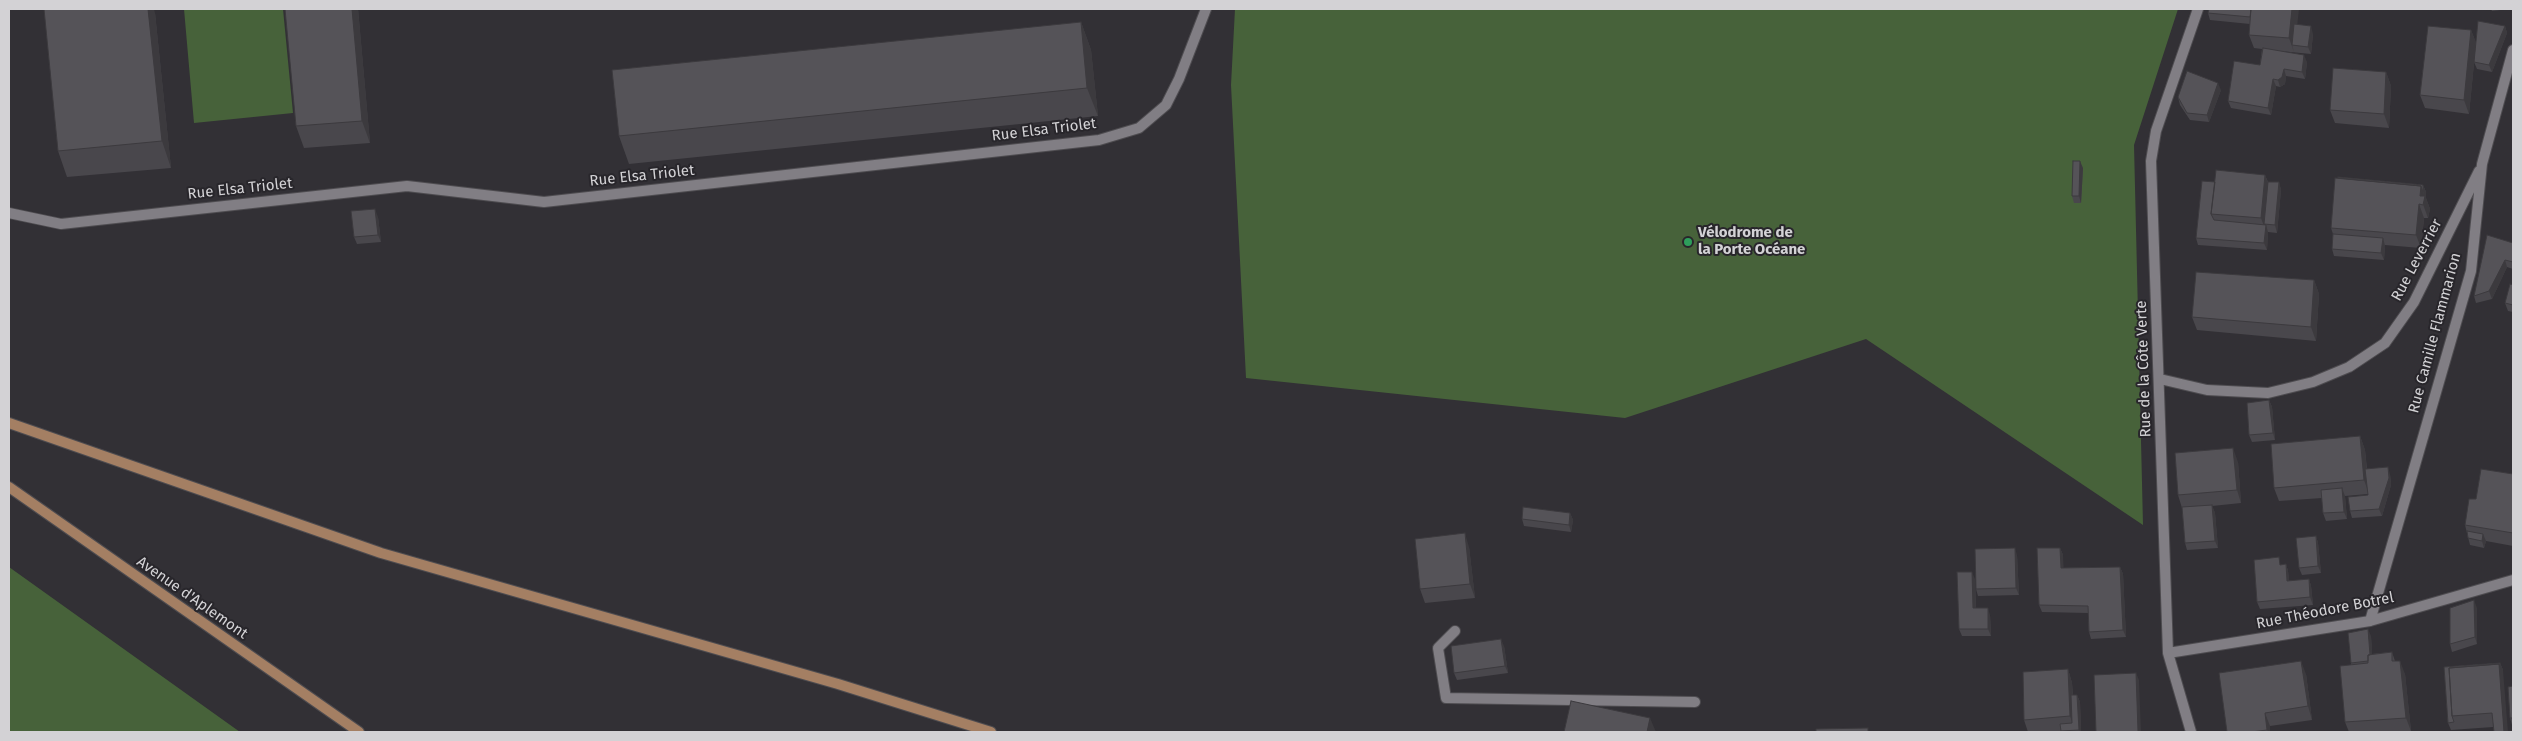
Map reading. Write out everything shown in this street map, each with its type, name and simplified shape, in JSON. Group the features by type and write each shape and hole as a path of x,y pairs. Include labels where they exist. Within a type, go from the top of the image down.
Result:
{"street":[{"name":"Rue Elsa Triolet","path":"9,213 61,224 407,186 544,202 1099,140 1139,128 1166,105 1179,79 1206,9"},
{"name":"Rue de la Côte Verte","path":"2192,732 2168,653 2151,161 2156,131 2198,9"},
{"name":"Rue Camille Flammarion","path":"2370,621 2471,271 2482,164 2513,50"},
{"name":"Rue Leverrier","path":"2160,379 2207,390 2268,393 2313,382 2356,362 2385,343 2414,302 2482,164"},
{"path":"9,423 382,552 838,684 991,732"},
{"name":"Avenue d'Aplemont","path":"9,487 359,732"},
{"name":"Rue Théodore Botrel","path":"2168,653 2370,621 2513,580"},
{"path":"1455,631 1438,648 1446,698 1695,702"}],"green space":[{"path":"184,9 283,9 293,113 194,123"},
{"name":"Vélodrome de la Porte Océane","path":"1235,9 2178,9 2134,145 2143,525 1866,339 1625,418 1246,378 1231,85"},
{"path":"9,567 240,732 9,732"}],"building":[{"path":"44,9 148,9 162,141 58,151"},
{"path":"285,9 352,9 362,121 296,126"},
{"path":"2209,9 2251,9 2250,17 2208,13"},
{"path":"2251,9 2292,9 2289,38 2249,35"},
{"path":"2478,21 2505,26 2489,65 2474,62"},
{"path":"1081,22 1087,88 619,136 612,70"},
{"path":"2294,24 2311,26 2308,47 2292,45"},
{"path":"2428,26 2471,30 2464,100 2420,95"},
{"path":"2263,48 2304,55 2302,72 2284,69 2282,77 2278,80 2273,79 2268,108 2228,101 2234,61 2260,65"},
{"path":"2333,68 2386,72 2384,114 2330,110"},
{"path":"2187,71 2218,83 2207,115 2187,113 2178,97"},
{"path":"2073,161 2080,161 2079,196 2072,196"},
{"path":"2216,170 2265,175 2261,218 2211,214"},
{"path":"2338,177 2423,185 2423,192 2421,186"},
{"path":"2335,178 2421,186 2420,196 2425,196 2423,205 2419,204 2416,235 2331,228"},
{"path":"2202,181 2215,182 2211,214 2214,220 2266,225 2264,243 2196,238"},
{"path":"2268,182 2279,182 2275,225 2264,224"},
{"path":"375,209 378,235 354,237 351,211"},
{"path":"2333,234 2383,238 2381,253 2332,249"},
{"path":"2487,235 2513,243 2513,262 2505,260 2489,291 2474,296"},
{"path":"2196,272 2314,280 2311,327 2192,317"},
{"path":"2510,284 2513,285 2513,305 2505,303"},
{"path":"2269,400 2273,433 2249,435 2247,403"},
{"path":"2360,436 2364,480 2274,488 2271,444"},
{"path":"2233,448 2237,490 2178,495 2175,453"},
{"path":"2388,467 2389,478 2379,509 2350,511 2348,497 2368,495 2365,469"},
{"path":"2481,469 2513,474 2513,533 2465,525 2469,499 2476,499"},
{"path":"2342,488 2344,512 2323,513 2321,490"},
{"path":"2212,505 2215,541 2185,543 2182,507"},
{"path":"1523,507 1570,513 1569,525 1522,519"},
{"path":"2467,531 2483,534 2482,541 2468,538"},
{"path":"1465,533 1470,584 1420,589 1415,539"},
{"path":"2316,536 2318,566 2299,568 2296,538"},
{"path":"2015,548 2016,588 1976,589 1975,549"},
{"path":"2037,548 2060,548 2061,568 2120,567 2123,630 2089,632 2088,606 2039,605"},
{"path":"2279,557 2280,565 2286,564 2287,581 2309,579 2310,597 2257,602 2254,560"},
{"path":"1957,572 1972,572 1973,608 1988,608 1988,629 1959,629"},
{"path":"2474,600 2475,637 2450,644 2450,608"},
{"path":"2368,629 2370,655 2368,655 2368,661 2351,663 2348,633"},
{"path":"1501,639 1505,666 1454,673 1451,646"},
{"path":"2392,652 2392,661 2400,661 2406,718 2345,722 2340,666 2368,663 2368,655"},
{"path":"2301,661 2308,706 2265,713 2267,730 2227,732 2219,673"},
{"path":"2500,663 2501,670 2499,664 2449,668 2454,722 2448,723 2444,667"},
{"path":"2499,664 2504,732 2494,732 2492,713 2452,716 2449,668"},
{"path":"2068,669 2070,716 2024,720 2023,672"},
{"path":"2136,673 2138,731 2096,732 2094,675"},
{"path":"2513,686 2513,718 2510,718 2508,687"},
{"path":"2071,695 2077,695 2079,730 2061,731 2060,724 2072,723"},
{"path":"1571,701 1650,718 1647,732 1564,732"},
{"path":"1868,728 1868,732 1816,732 1816,729"}],"place":[{"name":"Vélodrome de la Porte Océane","path":"1688,242"}]}
